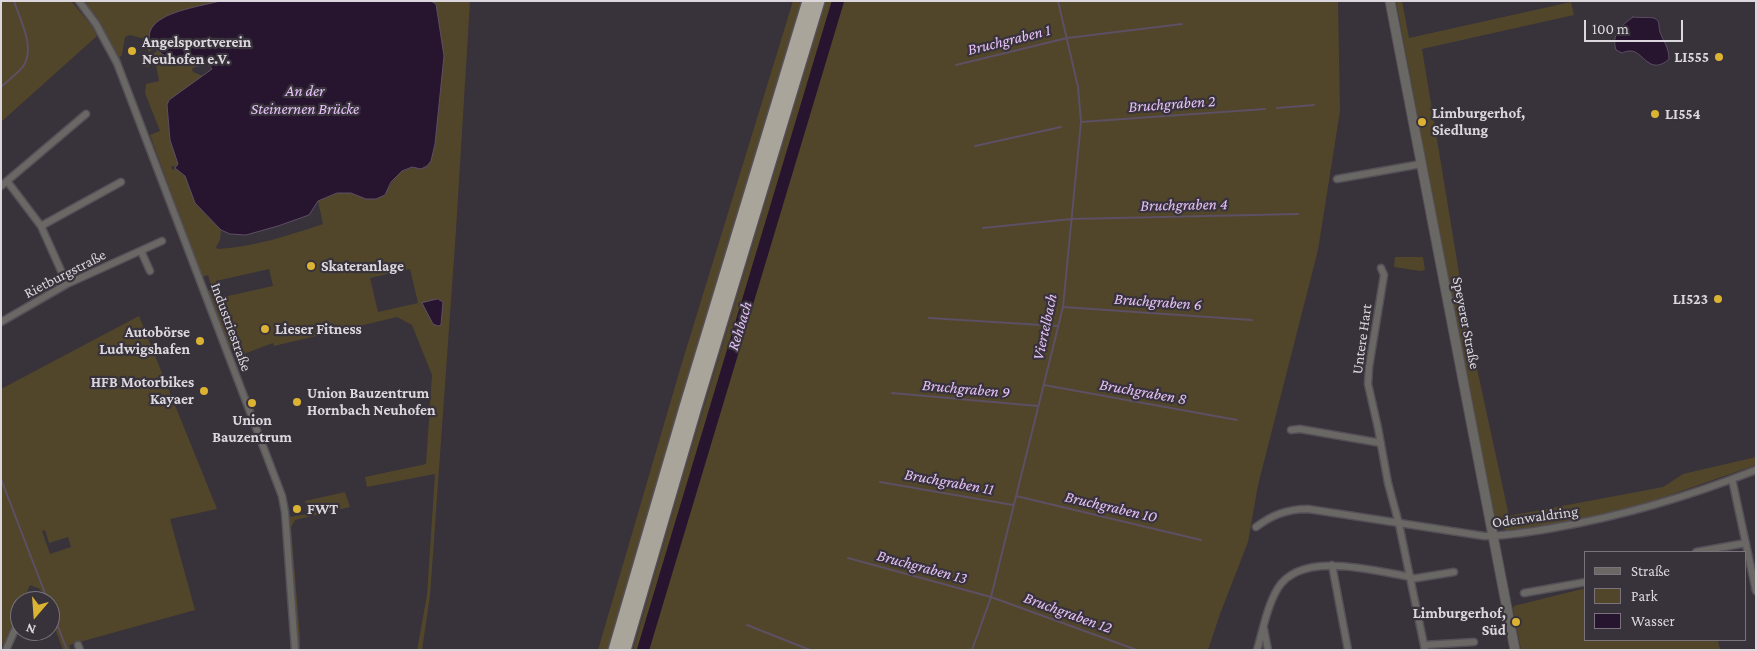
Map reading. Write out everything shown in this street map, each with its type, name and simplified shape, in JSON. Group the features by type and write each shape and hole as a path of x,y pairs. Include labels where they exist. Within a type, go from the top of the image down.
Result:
{"highway":[{"path":"614,650 685,407 808,1"},
{"path":"625,650 696,407 819,1"}],"street":[{"name":"Industriestraße","path":"79,1 96,24 117,63 282,496 285,512 295,650"},
{"name":"Speyerer Straße","path":"1390,1 1516,650"},
{"path":"67,284 41,226 4,183 86,114"},
{"path":"1338,179 1421,164"},
{"path":"41,226 121,182"},
{"name":"Rietburgstraße","path":"2,321 67,284 162,241"},
{"path":"141,251 150,271"},
{"name":"Untere Hart","path":"1382,268 1384,275 1368,384 1425,647"},
{"path":"1291,430 1300,429 1381,443"},
{"name":"Odenwaldring","path":"1256,527 1270,516 1296,509 1308,509 1399,524 1505,536 1590,522 1655,505 1756,470"},
{"path":"1732,479 1756,591"},
{"path":"1701,551 1746,542"},
{"path":"1332,565 1348,650"},
{"path":"1257,650 1275,595 1285,580 1303,568 1332,565 1411,578 1454,572"},
{"path":"1524,593 1584,582"},
{"path":"1264,628 1268,650"},
{"path":"1425,647 1474,642"}],"green space":[{"path":"1,1 71,1 92,26 97,36 1,122"},
{"path":"84,1 220,1 172,14 151,44 154,48 149,52 145,46 145,39 130,35 125,37 122,55 119,58 100,22"},
{"path":"431,1 470,1 430,596 422,650 417,650 427,595 435,474 367,487 365,477 426,464 432,375 412,325 397,317 274,346 273,343 241,355 237,346 229,347 208,291 212,289 208,275 202,277 150,135 160,131 145,93 146,84 159,81 156,65 145,67 144,62 158,50 179,61 196,66 192,69 193,72 203,76 169,100 167,105 170,140 178,164 171,168 173,170 175,168 185,176 195,203 221,230 220,240 216,247 218,249 245,246 272,240 323,224 318,201 337,193 351,193 366,199 385,195 391,183 403,171 414,168 421,169 431,161 435,144 444,56 436,4","holes":["269,269 273,286 219,298 216,281","410,269 418,303 378,312 370,278"]},
{"path":"793,1 802,1 608,650 598,650 681,366"},
{"path":"826,1 1338,1 1340,111 1318,250 1258,485 1248,542 1208,650 633,650"},
{"path":"1396,1 1402,1 1409,38 1571,2 1574,15 1422,49 1468,327 1509,516 1663,487 1683,474 1756,457 1756,465 1653,501 1589,518 1508,531 1498,525 1495,526 1423,155 1422,140"},
{"path":"1395,257 1423,257 1425,270 1394,267"},
{"path":"139,316 217,509 170,519 195,610 69,645 71,650 63,650 60,641 60,591 41,591 30,585 27,591 10,591 10,631 4,645 1,644 1,389","holes":["45,530 49,543 68,537 71,547 50,554 42,531"]},
{"path":"345,492 350,507 295,520 291,527 300,637 299,650 289,517 308,514 305,501"},
{"path":"1584,588 1584,641 1718,641 1720,650 1521,650 1514,606"}],"water":[{"name":"An der Steinernen Brücke","path":"220,1 431,1 436,4 444,56 435,144 431,161 421,169 412,167 402,171 391,182 385,195 376,199 366,199 351,193 337,193 318,201 309,215 278,226 246,235 230,234 221,230 195,203 185,176 175,168 178,164 170,140 167,105 169,100 212,69 207,63 197,66 189,65 170,58 154,47 150,41 150,33 154,25 167,16"},
{"path":"1633,17 1654,18 1658,21 1669,59 1662,64 1656,65 1651,64 1635,52 1622,53 1616,50 1615,39 1618,31"},
{"path":"438,299 443,302 441,325 438,326 433,324 422,303"}],"waterway":[{"path":"1,87 22,68 27,58 27,41 14,1"},
{"name":"Rehbach","path":"643,650 838,1"},
{"name":"Viertelbach","path":"972,650 991,597 1063,307 1081,122 1078,87 1058,1"},
{"path":"1,4 1,12"},
{"name":"Viertelbach","path":"956,65 1067,38 1182,24"},
{"name":"Bruchgraben 2","path":"1277,108 1314,105"},
{"name":"Bruchgraben 2","path":"1081,122 1265,109"},
{"path":"975,146 1061,127"},
{"name":"Bruchgraben 4","path":"983,228 1071,219 1298,214"},
{"name":"Bruchgraben 6","path":"1063,307 1252,320"},
{"path":"929,318 1058,326"},
{"name":"Bruchgraben 8","path":"1044,385 1237,420"},
{"name":"Bruchgraben 9","path":"892,393 1038,406"},
{"path":"1,479 44,591"},
{"name":"Bruchgraben 11","path":"880,482 1013,505"},
{"name":"Bruchgraben 10","path":"1016,496 1201,540"},
{"name":"Viertelbach","path":"848,558 991,597 1137,650"},
{"path":"747,625 810,650"},
{"path":"60,632 67,650"}],"place":[{"name":"Angelsportverein Neuhofen e.V.","path":"132,51"},
{"name":"LI555","path":"1719,57"},
{"name":"LI554","path":"1655,114"},
{"name":"Limburgerhof, Siedlung","path":"1422,122"},
{"name":"Skateranlage","path":"311,266"},
{"name":"LI523","path":"1718,299"},
{"name":"Lieser Fitness","path":"265,329"},
{"name":"Autobörse Ludwigshafen","path":"200,341"},
{"name":"HFB Motorbikes Kayaer","path":"204,391"},
{"name":"Union Bauzentrum Hornbach Neuhofen","path":"297,402"},
{"name":"Union Bauzentrum","path":"252,403"},
{"name":"FWT","path":"297,509"},
{"name":"Limburgerhof, Süd","path":"1516,622"}],"water label":[{"name":"Bruchgraben 1","path":"1009,40"},
{"name":"Bruchgraben 13","path":"922,567"},
{"name":"Bruchgraben 12","path":"1068,613"}]}
